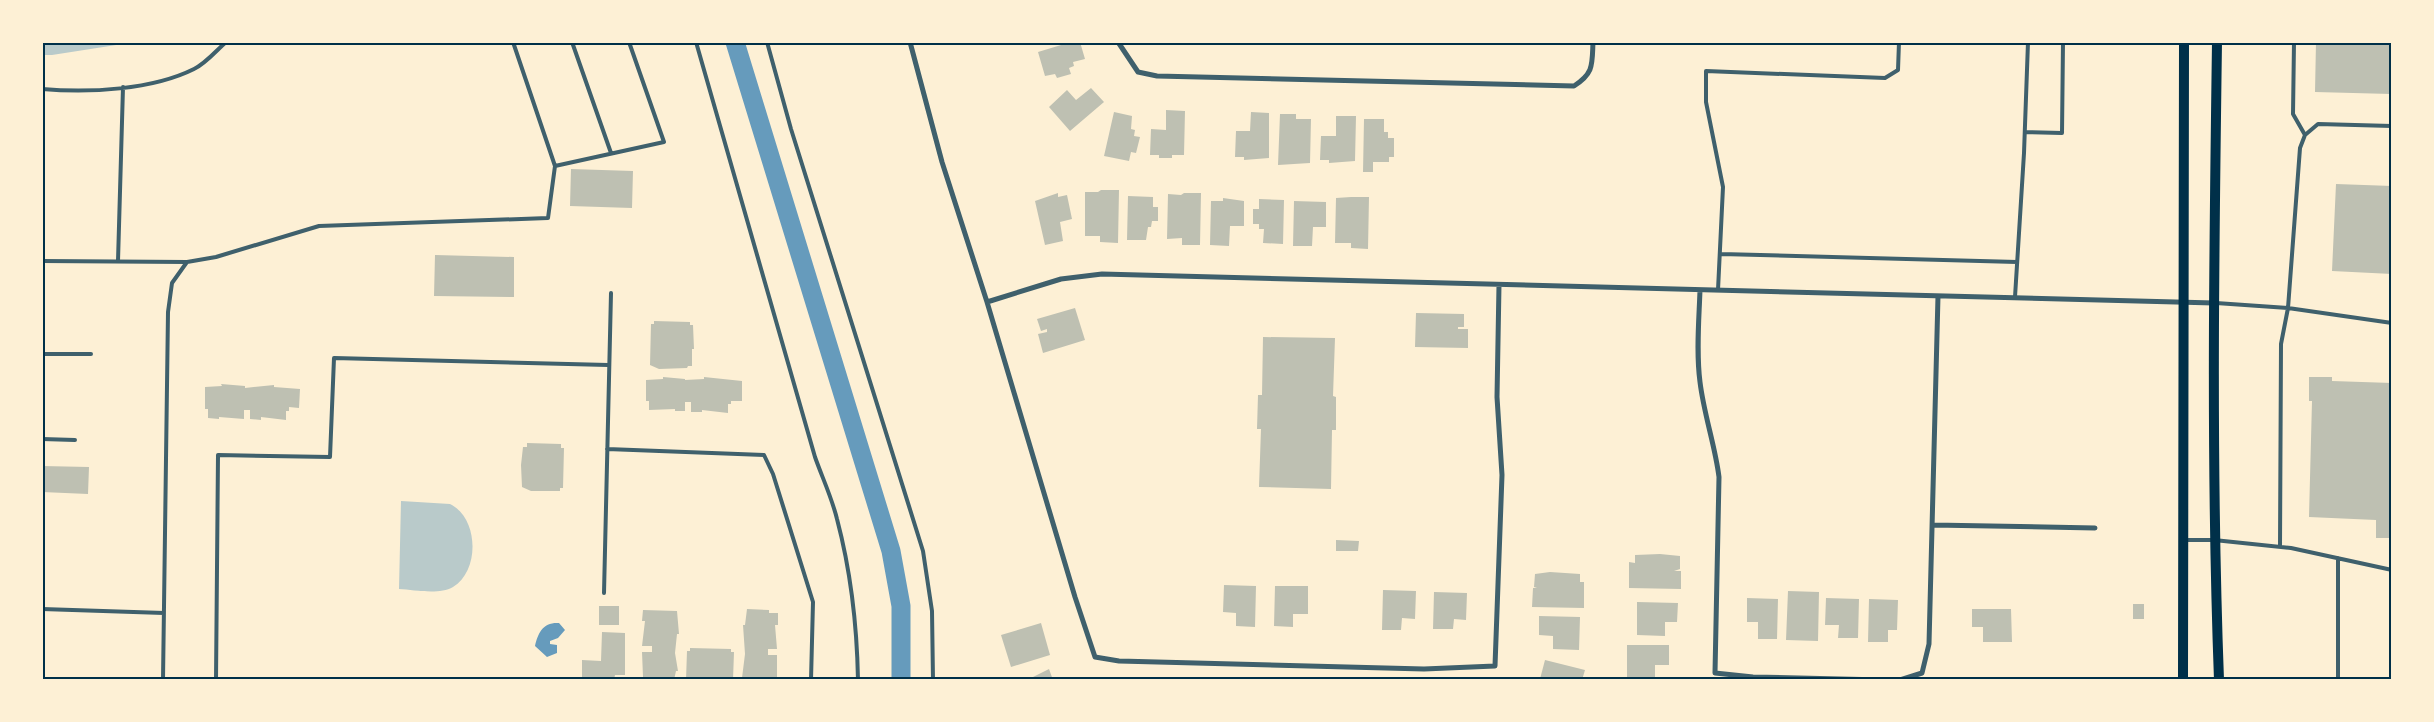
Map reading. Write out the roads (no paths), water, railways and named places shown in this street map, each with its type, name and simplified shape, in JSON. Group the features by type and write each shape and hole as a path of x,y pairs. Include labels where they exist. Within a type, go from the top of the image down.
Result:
{"main road":[{"path":"2183,680 2182,302 2184,42"},
{"path":"2218,42 2214,303 2214,540 2220,680"}],"street":[{"path":"910,42 942,162 987,302 1075,597 1095,657 1119,661 1455,669 1495,666 1502,474 1497,397 1500,285"},
{"path":"1118,42 1138,72 1157,76 1574,86 1588,77 1592,63 1592,42"},
{"path":"987,302 1060,280 1102,274 2214,303"},
{"path":"1700,290 1698,357 1700,383 1716,452 1719,477 1715,673 1753,677 1883,680"},
{"path":"1900,680 1922,672 1929,644 1938,296"},
{"path":"1933,525 2095,528"}],"lane":[{"path":"42,90 150,84 195,69 226,42"},
{"path":"42,261 187,262 216,257 319,226 548,218 555,166 513,42"},
{"path":"572,42 612,153"},
{"path":"555,166 664,142 629,42"},
{"path":"696,42 815,457 837,517 850,571 857,629 858,680"},
{"path":"767,42 797,147 923,551 932,610 933,680"},
{"path":"1718,290 1723,187 1706,102 1706,71 1885,78 1898,70 1899,42"},
{"path":"2015,297 2025,132 2028,42"},
{"path":"2025,132 2062,133 2063,42"},
{"path":"2294,42 2293,114 2305,135"},
{"path":"118,261 123,87"},
{"path":"2280,546 2281,344 2288,308 2300,148 2305,135 2318,124 2392,126"},
{"path":"1721,254 2017,262"},
{"path":"163,680 168,312 172,283 187,262"},
{"path":"604,593 610,294"},
{"path":"2214,303 2288,308 2392,323"},
{"path":"42,354 91,354"},
{"path":"216,680 218,455 330,457 334,358 608,366"},
{"path":"42,439 75,440"},
{"path":"607,449 764,455 773,474 813,602 812,680"},
{"path":"2182,540 2214,540 2280,546 2392,570"},
{"path":"2338,558 2338,680"},
{"path":"42,609 164,613"}],"water":[{"path":"559,623 565,630 558,638 550,641 550,644 557,645 557,653 547,657 535,646 538,637 545,626"}],"waterway":[{"path":"735,42 891,551 901,606 901,680"}]}
